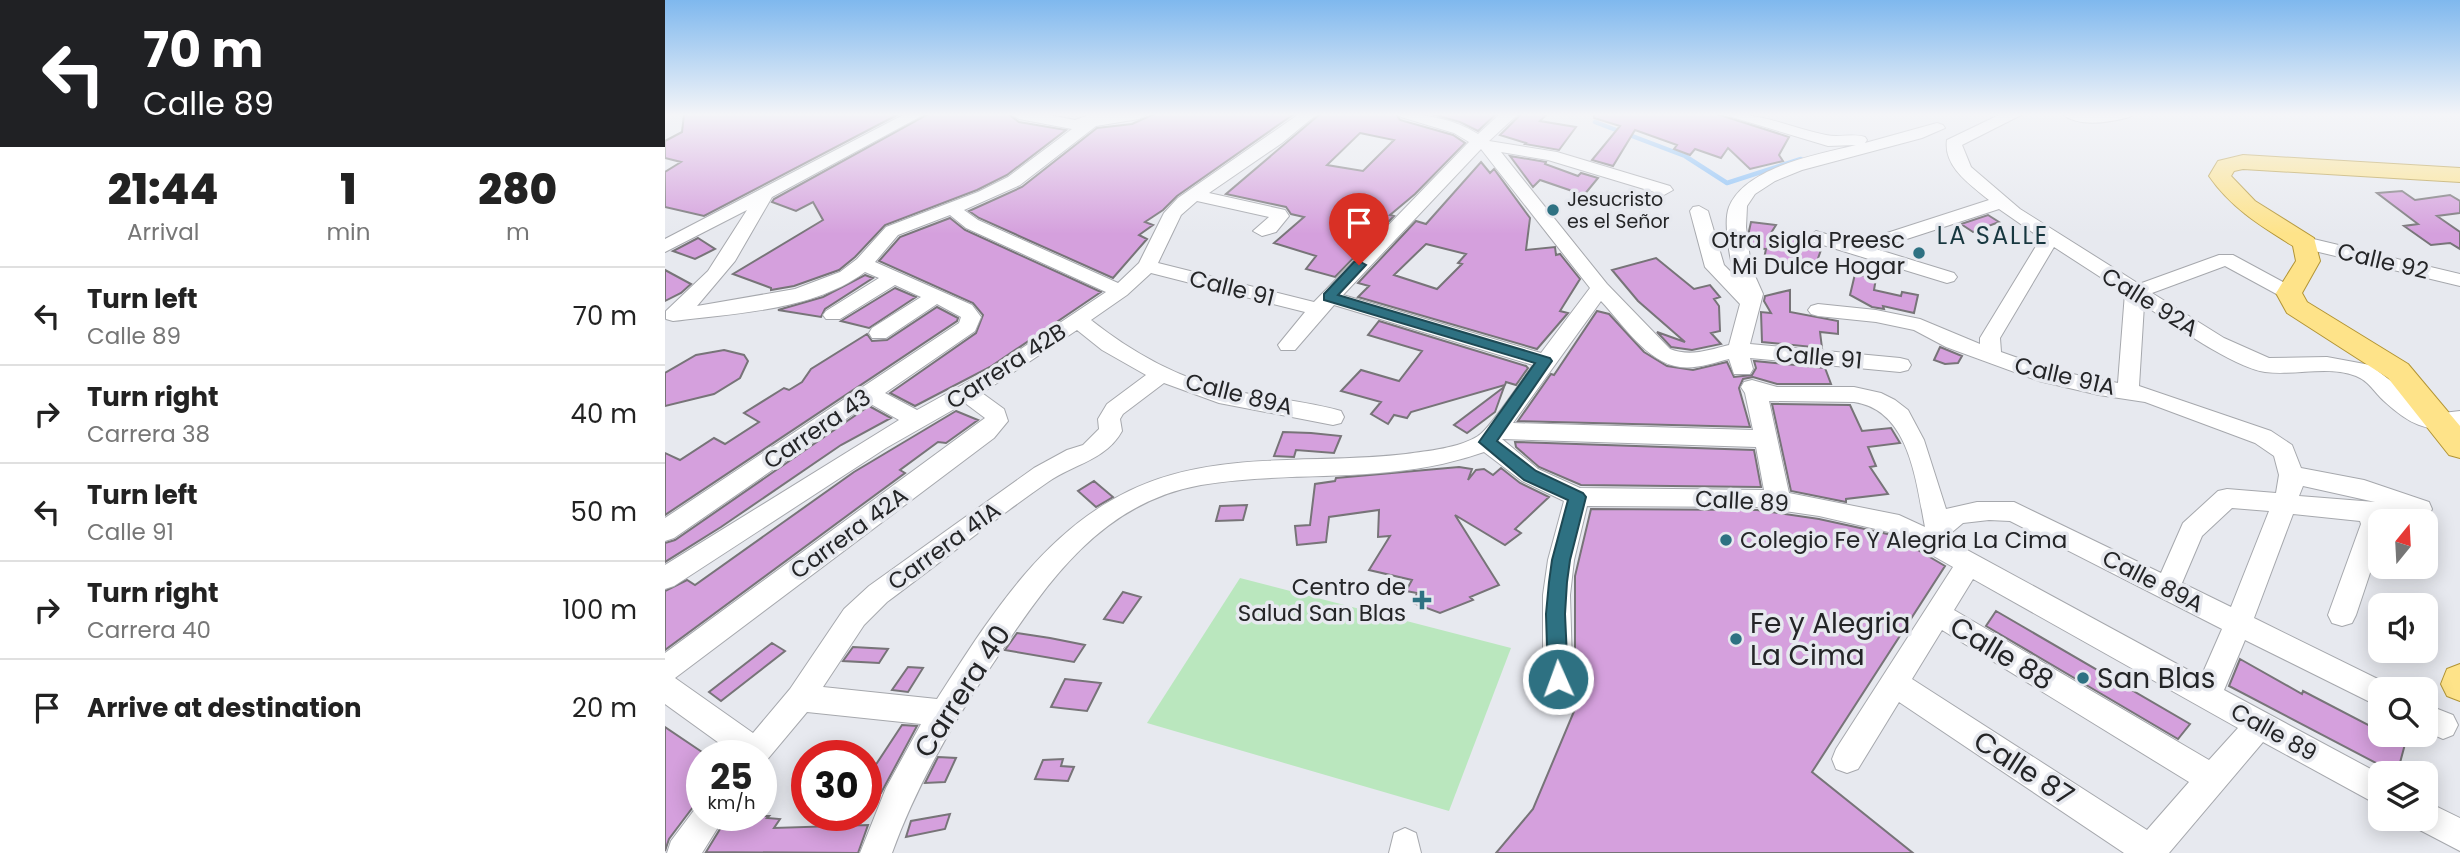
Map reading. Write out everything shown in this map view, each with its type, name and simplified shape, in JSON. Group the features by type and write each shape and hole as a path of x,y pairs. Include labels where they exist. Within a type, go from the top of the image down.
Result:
{"main road":[{"path":"2460,175 2274,162 2232,163 2221,170 2220,176 2233,192 2305,243 2308,261 2289,293 2301,312 2398,371 2450,421 2460,447"}],"street":[{"path":"665,246 843,154"},
{"path":"669,317 774,301 830,283 863,264 892,230 984,196 1014,181 1041,154"},
{"name":"Carrera 42B","path":"665,578 834,469 967,393 1120,291 1147,266 1173,213 1194,195 1257,154"},
{"path":"1288,345 1323,303 1473,154"},
{"path":"1492,154 1600,288 1663,354 1679,360 1695,359 1747,375 1772,394 1856,395 1872,398 1899,415 1913,443 1934,535"},
{"path":"1540,154 1664,190"},
{"path":"1778,500 1747,375 1753,294 1738,262 1738,206 1747,191 1764,178 1798,165 1847,154"},
{"name":"Calle 92A","path":"1957,154 1963,169 2050,239 2217,343 2252,361 2282,366 2327,364 2362,370 2428,421 2450,421"},
{"path":"1194,195 1279,214 1270,228 1262,231"},
{"path":"669,317 702,292 730,258 763,197"},
{"path":"1858,249 2001,202"},
{"path":"947,209 972,224 1120,291"},
{"path":"1699,211 1715,267 1752,304"},
{"path":"1816,237 1947,277"},
{"path":"1990,356 1990,338 2050,239"},
{"name":"Calle 92","path":"2305,243 2460,280"},
{"path":"2128,390 2135,292 2226,259 2289,293"},
{"path":"863,264 935,297"},
{"name":"Calle 91","path":"1147,266 1323,303 1545,361"},
{"path":"833,315 893,278"},
{"path":"1491,437 1600,288"},
{"path":"879,333 935,297"},
{"name":"Carrera 43","path":"665,530 968,326 971,317 965,309 935,297"},
{"name":"Calle 91A","path":"1818,310 1902,320 2047,376 2099,388 2128,390 2148,395 2263,437 2284,452 2291,475"},
{"name":"Calle 89A","path":"1078,320 1109,345 1161,374 1219,395 1333,416"},
{"name":"Calle 91","path":"1747,375 1900,365"},
{"name":"Carrera 41A","path":"766,740 800,698 854,617 879,594 1042,474 1103,443 1111,431 1109,419 1115,409 1161,374"},
{"path":"868,393 918,421"},
{"name":"Carrera 42A","path":"665,669 986,432 997,421 996,415 967,393"},
{"path":"1491,437 1764,439"},
{"name":"Calle 89","path":"1491,437 1530,475 1577,497 1778,500 1934,535 1969,564 2368,784"},
{"name":"Carrera 40","path":"876,853 887,821 942,713 1047,566 1071,543 1144,492 1176,480 1206,475 1343,468 1437,458 1491,437"},
{"path":"2207,695 2238,624 2291,486 2291,475 2364,489 2420,509"},
{"path":"1558,701 1558,582 1577,497"},
{"path":"2167,588 2192,530 2227,498 2368,512"},
{"name":"Calle 89A","path":"1934,535 1955,515 1984,510 2014,512 2368,688"},
{"path":"2342,615 2368,541"},
{"path":"1847,759 1969,564"},
{"name":"Calle 88","path":"1937,613 2211,779"},
{"name":"Calle 87","path":"1894,684 2150,852"},
{"path":"665,687 736,740"},
{"path":"800,698 942,713"},
{"path":"2150,852 2260,724"},
{"path":"2438,823 2460,835"},
{"path":"683,853 698,831"}],"green space":[{"path":"1240,578 1511,648 1449,811 1147,723"}],"building":[{"path":"665,154 823,154 704,216 665,207 665,172 681,162 665,158"},
{"path":"856,154 1035,154 1007,175 977,190 885,225 839,270 794,286 771,290 733,274 823,220 813,202 796,211 772,202"},
{"path":"1064,154 1237,154 1145,222 1153,225 1139,235 1147,239 1113,278 979,218 969,211 1022,187"},
{"path":"1273,154 1339,154 1327,165 1363,171 1380,154 1454,154 1390,215 1394,216 1335,277 1306,269 1316,256 1274,243 1304,217 1291,214 1286,207 1226,194"},
{"path":"1597,154 1620,154 1613,166 1592,160"},
{"path":"1709,154 1724,154 1721,158"},
{"path":"1734,154 1780,154 1783,161 1750,169"},
{"path":"1510,156 1546,162 1545,164 1578,176 1581,173 1598,178 1584,195 1540,180 1533,187"},
{"path":"1481,162 1490,173 1494,169 1530,218 1526,250 1555,247 1556,255 1560,254 1580,279 1560,311 1568,313 1537,349 1358,297 1369,286 1358,283 1416,221 1426,224","holes":["1426,244 1466,254 1458,263 1462,264 1437,289 1394,275"]},
{"path":"2402,191 2415,200 2450,195 2460,201 2460,213 2437,216 2460,232 2460,249 2450,243 2431,245 2404,226 2418,224 2377,193"},
{"path":"1988,215 1999,222 1973,232 1961,224"},
{"path":"950,218 965,230 1101,292 990,367 915,406 890,393 976,333 983,315 973,303 879,261 900,237"},
{"path":"1751,222 1776,225 1771,233 1803,238 1802,240 1822,247 1815,267 1764,259 1766,249 1751,247"},
{"path":"698,238 715,249 695,259 673,251"},
{"path":"1656,258 1694,289 1710,285 1720,297 1714,299 1719,306 1720,331 1711,333 1721,344 1692,350 1671,347 1657,332 1685,342 1638,301 1612,270"},
{"path":"665,270 691,284 665,301"},
{"path":"1855,274 1876,278 1874,290 1901,296 1902,292 1918,295 1914,313 1883,306 1884,309 1872,307 1850,295"},
{"path":"865,275 873,278 825,309 821,317 778,310 823,297"},
{"path":"895,288 916,297 869,328 841,321"},
{"path":"1790,290 1790,312 1838,321 1838,334 1820,332 1822,348 1762,342 1761,312 1771,313 1764,301 1765,296"},
{"path":"937,307 958,318 957,321 665,515 665,453 680,460 714,438 725,444 759,422 744,413 784,388 789,390 802,382 811,369 867,334 872,341 887,340"},
{"path":"1597,311 1609,314 1644,352 1667,366 1693,370 1727,362 1734,377 1752,375 1756,368 1754,361 1825,368 1831,384 1777,384 1753,377 1743,379 1739,388 1750,427 1518,421 1551,374 1554,375"},
{"path":"1379,321 1528,368 1516,385 1506,382 1505,385 1411,412 1407,418 1394,415 1388,424 1371,414 1381,402 1341,391 1361,370 1399,381 1422,351 1368,335"},
{"path":"1940,347 1962,356 1958,363 1945,364 1934,360"},
{"path":"724,350 744,355 748,361 740,378 714,394 665,406 665,373 696,355"},
{"path":"1504,387 1495,412 1467,433 1454,425"},
{"path":"1772,404 1850,405 1862,431 1891,428 1900,443 1868,447 1876,466 1870,467 1888,494 1846,499 1846,502 1791,491"},
{"path":"869,406 891,418 841,445 665,562 665,543 675,540"},
{"path":"956,411 978,420 946,443 938,442 900,470 905,473 665,650 665,591 687,580 695,585 854,472"},
{"path":"1283,432 1341,436 1334,453 1296,450 1294,457 1274,456"},
{"path":"1515,442 1754,450 1761,487 1581,485 1539,467 1516,447"},
{"path":"1459,467 1472,469 1468,480 1476,470 1484,469 1493,475 1501,468 1520,483 1549,497 1515,529 1521,533 1505,545 1455,515 1499,585 1470,597 1473,600 1440,613 1413,603 1417,593 1406,591 1412,580 1369,570 1390,536 1378,537 1379,510 1329,517 1326,542 1297,545 1295,526 1310,525 1315,484 1335,481 1336,478"},
{"path":"1094,481 1113,497 1096,507 1078,491"},
{"path":"1247,505 1243,520 1216,521 1220,506"},
{"name":"Fe y Alegria La Cima","path":"1591,509 1757,510 1819,519 1892,535 1945,566 1812,772 1913,853 1496,853 1533,809 1575,709 1575,576"},
{"path":"1123,592 1141,597 1123,623 1104,619"},
{"name":"San Blas","path":"1996,611 2190,724 2178,739 1986,626"},
{"path":"1017,633 1085,645 1074,662 1005,650"},
{"path":"772,643 785,651 721,701 709,692"},
{"path":"853,647 888,649 879,663 843,661"},
{"path":"2240,659 2302,694 2303,691 2368,725 2368,747 2404,747 2400,761 2372,761 2229,686"},
{"path":"908,667 923,668 908,692 892,690"},
{"path":"1065,679 1101,683 1087,711 1051,707"},
{"path":"902,725 917,726 882,791 882,755"},
{"path":"665,727 686,741 686,816 669,839 665,851"},
{"path":"938,757 956,758 945,782 925,783"},
{"path":"1063,759 1061,766 1074,767 1068,781 1035,779 1043,760"},
{"path":"950,814 945,829 906,837 911,821"},
{"path":"791,827 791,831 866,831 858,853 706,852 719,831 777,831 777,828"}],"waterway":[{"path":"1679,154 1727,183 1801,159"}],"place":[{"name":"Jesucristo es el Señor","path":"1553,210"},
{"name":"Otra sigla Preesc Mi Dulce Hogar","path":"1919,253"},
{"name":"Colegio Fe Y Alegria La Cima","path":"1726,540"},
{"name":"Centro de Salud San Blas","path":"1422,600"},
{"name":"Fe y Alegria La Cima","path":"1736,639"},
{"name":"San Blas","path":"2083,678"}],"district":[{"name":"LA SALLE","path":"1993,236"}],"route":[{"path":"1359,265 1329,297 1545,361 1487,442 1530,475 1577,497 1558,582 1558,679"}]}
